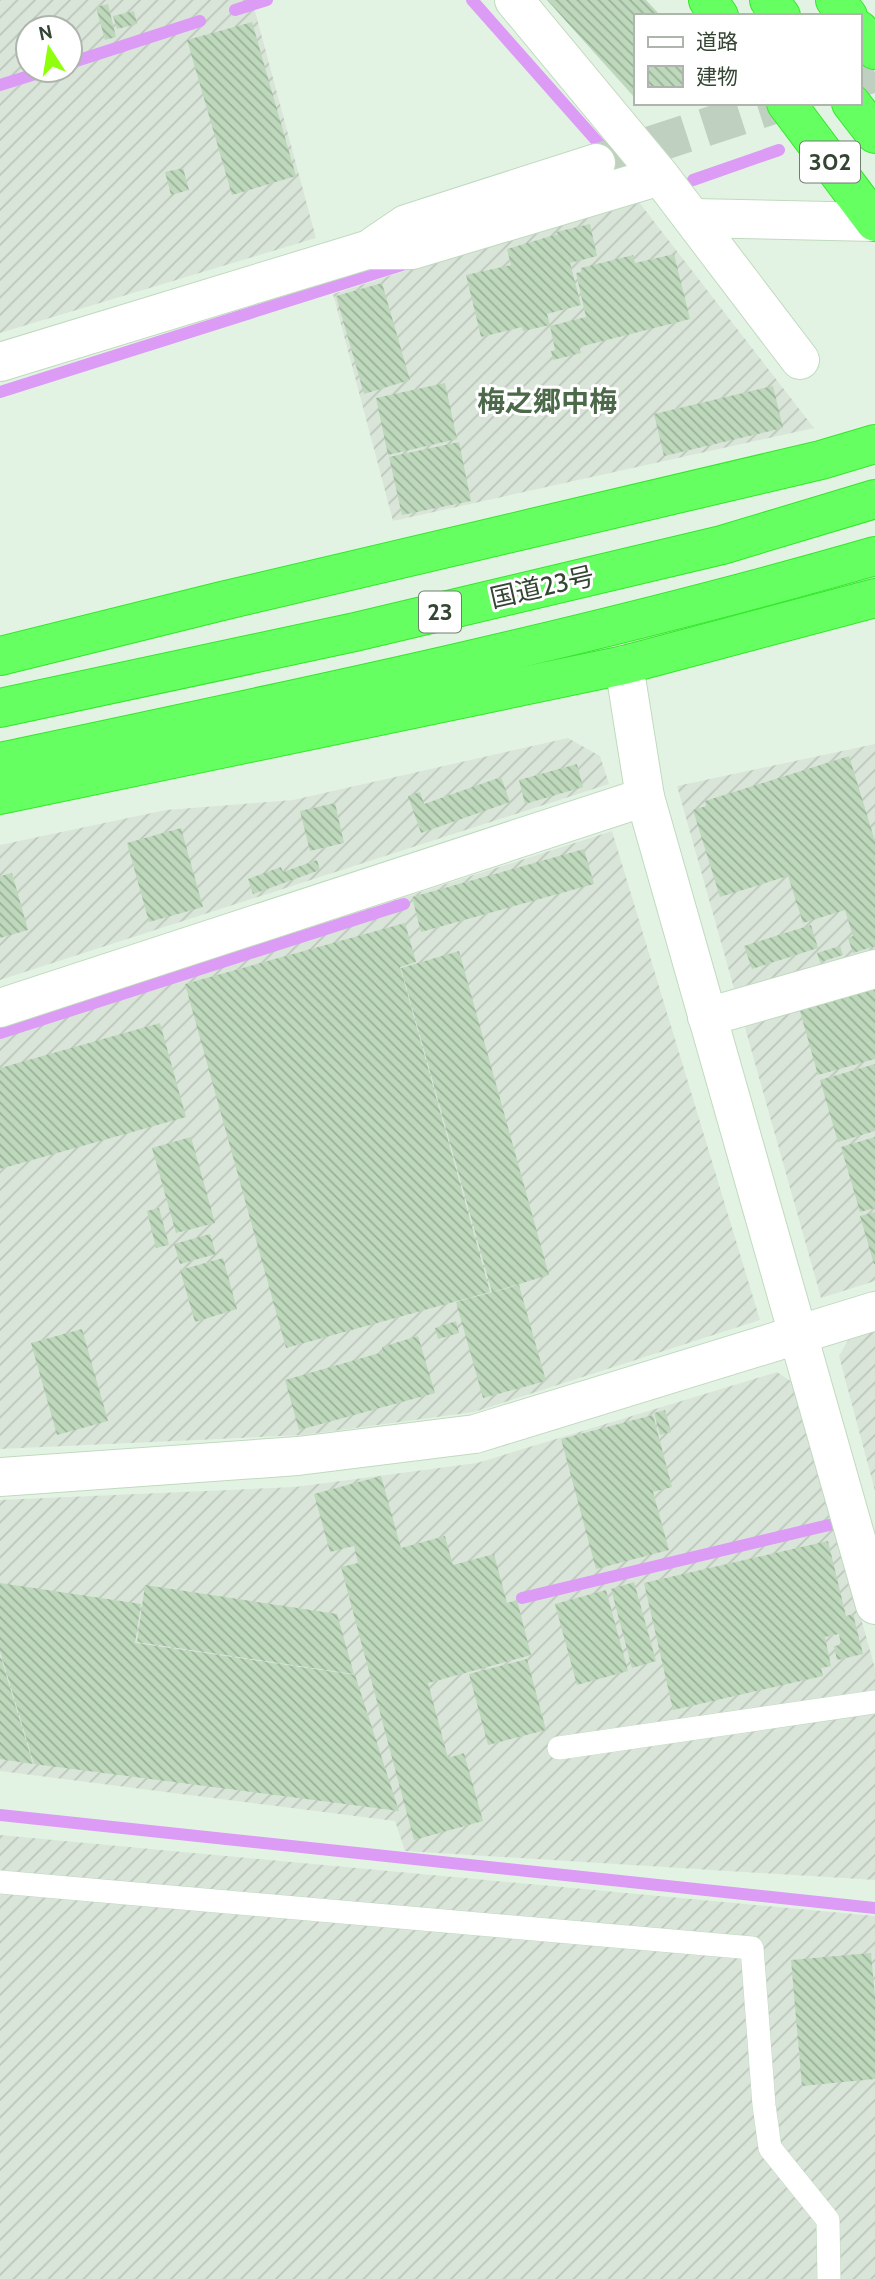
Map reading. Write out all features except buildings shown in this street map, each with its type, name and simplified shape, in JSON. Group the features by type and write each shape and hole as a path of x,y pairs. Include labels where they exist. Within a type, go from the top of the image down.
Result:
{"highway":[{"path":"835,0 846,14"},
{"path":"861,32 875,50"},
{"path":"861,79 875,101"},
{"name":"302","path":"787,105 875,222"},
{"path":"853,105 875,134"},
{"path":"0,656 821,460 875,444"},
{"name":"国道23号","path":"0,708 355,632 708,548 875,499"},
{"name":"国道23号","path":"0,762 375,683 740,595 875,556"},
{"path":"0,795 624,665 875,598"}],"street":[{"path":"514,0 694,218 800,360"},
{"path":"0,362 367,250 406,224 596,163"},
{"path":"367,250 412,250 660,176"},
{"path":"694,218 875,222"},
{"path":"624,665 645,797 875,1605"},
{"path":"0,1009 645,797"},
{"path":"707,1017 875,969"},
{"path":"0,1477 298,1456 475,1434 875,1311"}],"lane":[{"path":"559,1748 875,1702"},
{"path":"0,1882 752,1948 764,2105 770,2148 828,2220 829,2279"}],"shaded area":[{"path":"0,0 252,0 316,238 0,333"},
{"path":"635,197 814,428 393,521 333,294"},
{"path":"568,738 600,756 609,784 0,980 0,845 166,810 293,800"},
{"path":"875,744 875,1281 821,1298 677,786"},
{"path":"612,831 760,1320 474,1412 303,1435 0,1449 0,1026"},
{"path":"875,1327 875,1491 839,1356 851,1335"},
{"path":"777,1372 795,1384 875,1668 875,1880 405,1851 395,1821 0,1771 0,1500 295,1487 477,1463"},
{"path":"0,1835 875,1916 875,2279 0,2279"}],"waterway":[{"path":"235,10 267,0"},
{"path":"472,0 602,147"},
{"path":"84,58 200,21"},
{"path":"0,85 14,81"},
{"path":"693,180 779,150"},
{"path":"0,392 405,264"},
{"path":"0,1033 404,904"},
{"path":"522,1598 829,1525"},
{"path":"0,1815 875,1908"}],"tunnel":[{"path":"861,77 875,73"},
{"path":"596,163 774,105"}],"district":[{"name":"梅之郷中梅","path":"547,401"}]}
